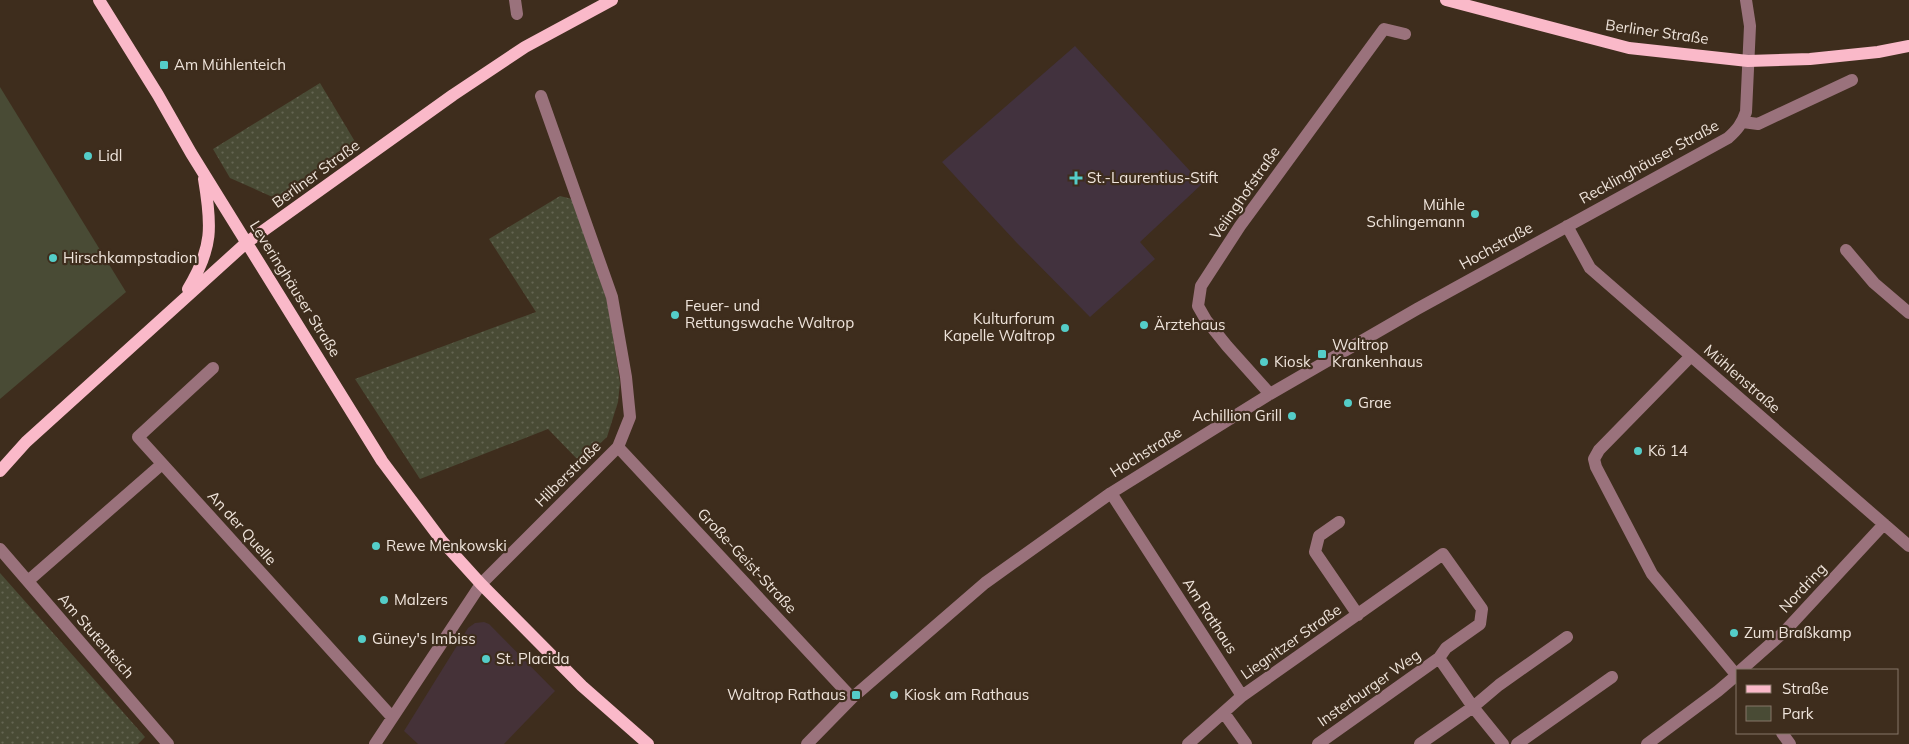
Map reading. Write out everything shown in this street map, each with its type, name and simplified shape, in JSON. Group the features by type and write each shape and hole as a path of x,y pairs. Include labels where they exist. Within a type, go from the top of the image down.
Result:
{"main road":[{"name":"Leveringhäuser Straße","path":"99,0 158,95 203,173 382,461 442,541 480,584 582,686 648,744"},
{"name":"Berliner Straße","path":"0,471 26,442 246,243 525,47 612,0"},
{"name":"Berliner Straße","path":"1446,0 1629,48 1748,61"},
{"path":"1748,61 1810,59 1878,52 1909,46"},
{"path":"182,300 200,269 208,243 210,211 203,173"}],"street":[{"path":"516,0 517,14"},
{"path":"1746,0 1750,26 1746,112 1743,122 1758,124 1852,80"},
{"name":"Veiinghofstraße","path":"1270,394 1206,320 1198,306 1202,286 1240,226 1384,29 1405,34"},
{"name":"Hilberstraße","path":"375,744 391,716 480,584 618,447 630,417 626,376 612,297 541,96"},
{"name":"Recklinghäuser Straße","path":"1567,226 1728,138 1737,131 1743,122"},
{"name":"Hochstraße","path":"807,744 852,698 984,583 1111,493 1270,394 1417,309 1567,226"},
{"name":"Mühlenstraße","path":"1567,226 1590,268 1909,546"},
{"path":"1846,250 1874,283 1909,313"},
{"path":"1692,356 1599,450 1594,459 1596,467 1652,574 1736,672"},
{"name":"An der Quelle","path":"214,368 138,436 391,716"},
{"name":"Große-Geist-Straße","path":"618,447 852,698"},
{"path":"28,581 162,464"},
{"name":"Am Rathaus","path":"1111,493 1242,696"},
{"name":"Liegnitzer Straße","path":"1339,522 1319,536 1315,552 1358,615"},
{"name":"Nordring","path":"1743,669 1785,631 1884,524"},
{"name":"Am Stutenteich","path":"0,549 168,744"},
{"name":"Liegnitzer Straße","path":"1242,696 1443,554 1482,609 1480,624 1446,648 1439,658"},
{"path":"1420,744 1472,707 1498,685 1567,637"},
{"path":"1439,658 1472,707 1503,744"},
{"name":"Insterburger Weg","path":"1318,744 1439,658"},
{"name":"Nordring","path":"1647,744 1736,676"},
{"path":"1518,744 1612,677"},
{"path":"1188,744 1242,696"},
{"path":"1224,713 1246,744"}],"shaded area":[{"name":"St.-Laurentius-Stift","path":"1075,46 1202,184 1140,242 1155,259 1090,317 1016,242 942,162"},
{"name":"St. Placida","path":"484,622 489,624 555,691 504,744 418,744 404,731 468,628 475,623"}],"green space":[{"path":"320,83 357,145 277,199 230,178 213,149"},
{"name":"Hirschkampstadion","path":"0,87 126,292 0,399"},
{"path":"560,196 572,199 608,302 620,383 618,402 607,437 580,462 548,429 420,479 355,379 536,312 489,239"},
{"path":"0,573 145,737 138,744 0,744"}],"place":[{"name":"Am Mühlenteich","path":"164,65"},
{"name":"Lidl","path":"88,156"},
{"name":"St.-Laurentius-Stift","path":"1076,178"},
{"name":"Mühle Schlingemann","path":"1475,214"},
{"name":"Hirschkampstadion","path":"53,258"},
{"name":"Feuer- und Rettungswache Waltrop","path":"675,315"},
{"name":"Ärztehaus","path":"1144,325"},
{"name":"Kulturforum Kapelle Waltrop","path":"1065,328"},
{"name":"Waltrop Krankenhaus","path":"1322,354"},
{"name":"Kiosk","path":"1264,362"},
{"name":"Grae","path":"1348,403"},
{"name":"Achillion Grill","path":"1292,416"},
{"name":"Kö 14","path":"1638,451"},
{"name":"Rewe Menkowski","path":"376,546"},
{"name":"Malzers","path":"384,600"},
{"name":"Zum Braßkamp","path":"1734,633"},
{"name":"Güney's Imbiss","path":"362,639"},
{"name":"St. Placida","path":"486,659"},
{"name":"Waltrop Rathaus","path":"856,695"},
{"name":"Kiosk am Rathaus","path":"894,695"}]}
